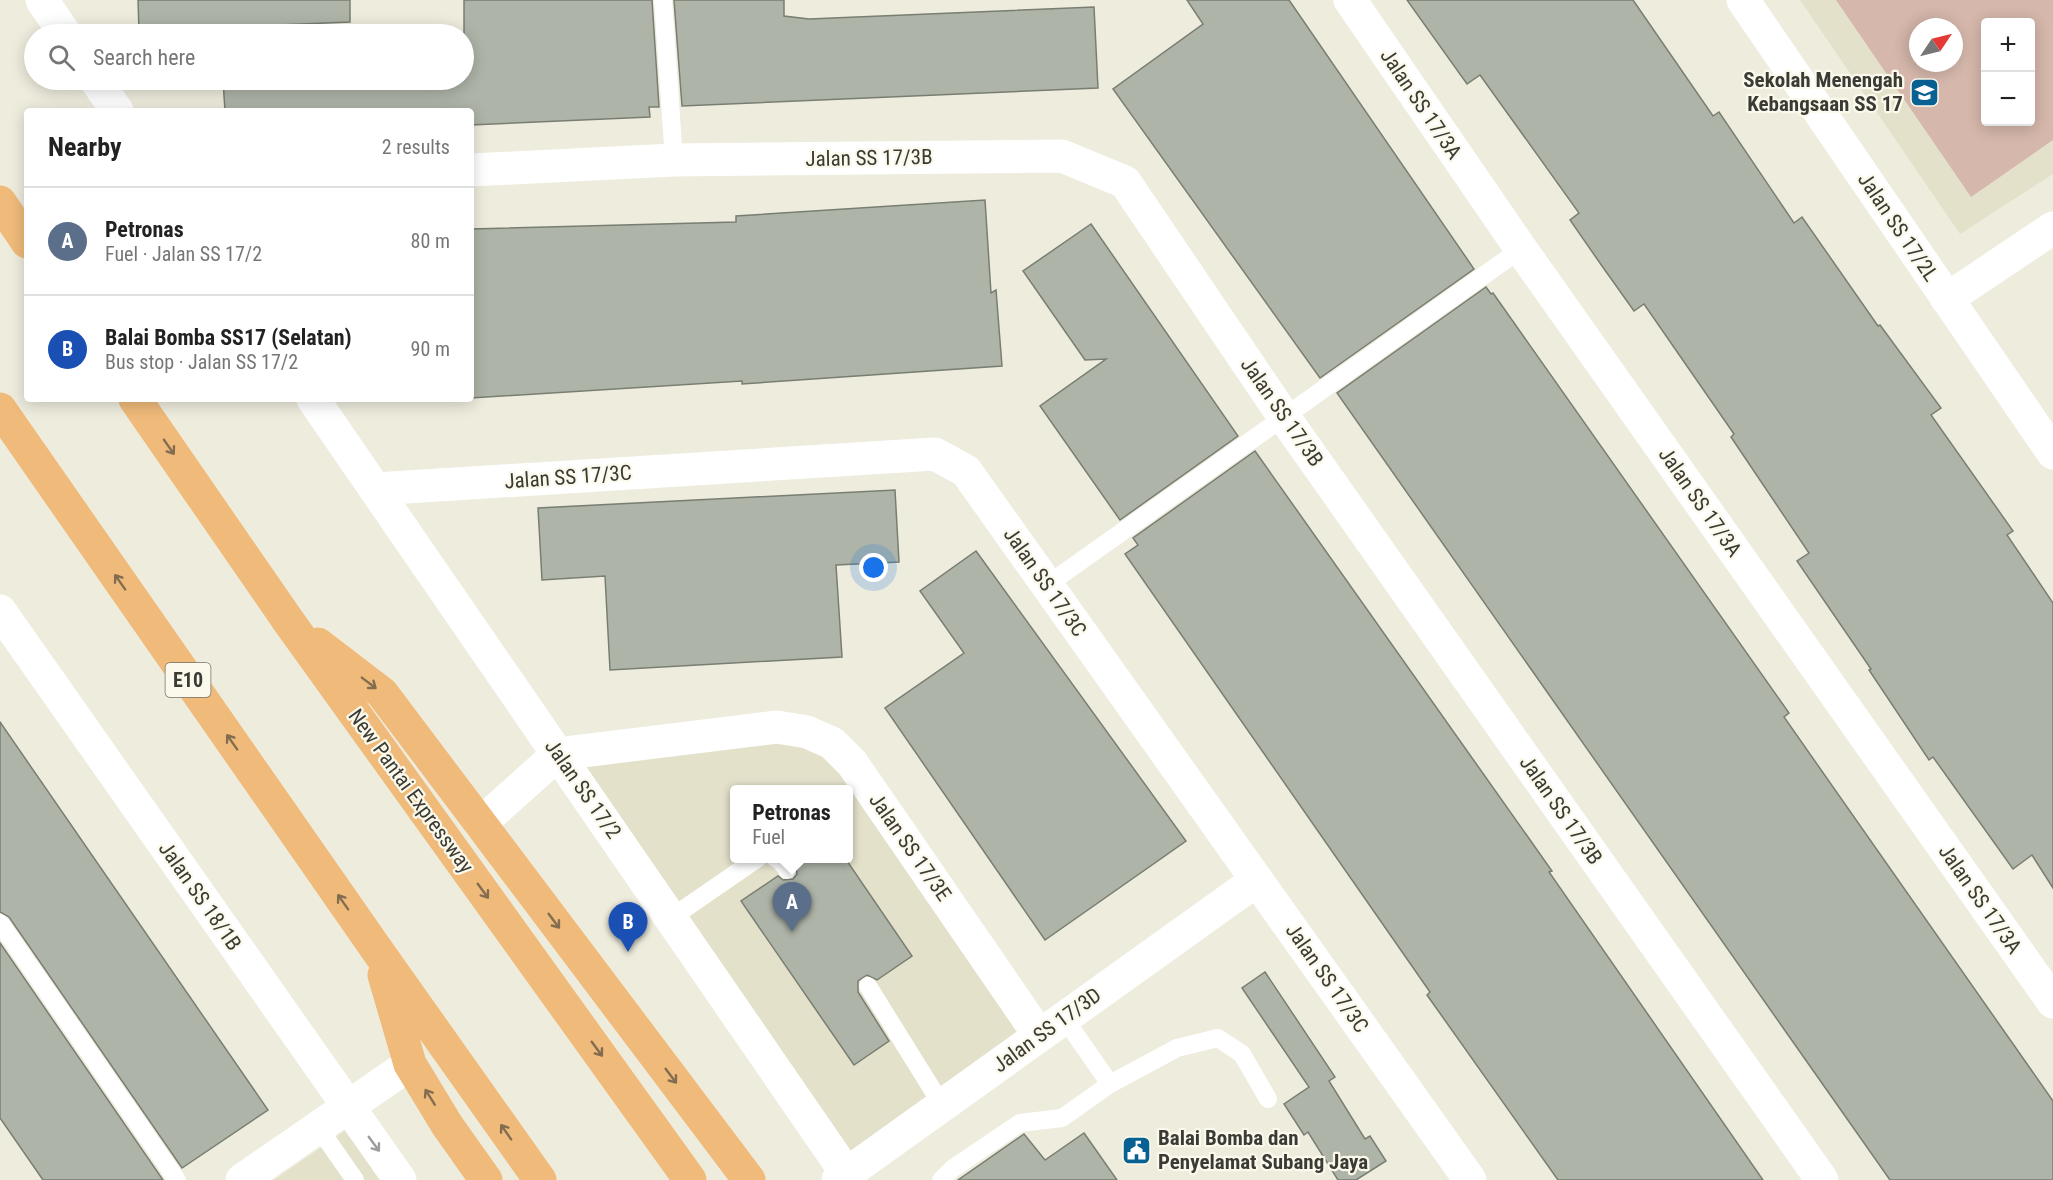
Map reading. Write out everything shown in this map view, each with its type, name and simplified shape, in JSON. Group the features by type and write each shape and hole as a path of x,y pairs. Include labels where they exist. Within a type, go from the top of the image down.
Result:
{"highway":[{"path":"0,202 24,238"},
{"name":"New Pantai Expressway","path":"137,402 289,622 690,1180"},
{"name":"E10","path":"0,409 540,1180"},
{"path":"289,622 382,693 750,1180"},
{"path":"377,950 410,1064 447,1125 486,1180"}],"street":[{"path":"42,0 58,24"},
{"name":"Jalan SS 17/3A","path":"1350,0 1521,249 2053,1002"},
{"name":"Jalan SS 17/2L","path":"1743,0 2053,453"},
{"path":"103,90 115,108"},
{"name":"Jalan SS 17/3B","path":"474,170 674,160 1062,156 1125,182 1284,417 1822,1180"},
{"path":"1947,299 2053,228"},
{"name":"Jalan SS 17/2","path":"316,402 671,918 845,1178"},
{"name":"Jalan SS 17/3C","path":"375,489 935,453 966,471 1470,1180"},
{"name":"Jalan SS 18/1B","path":"0,611 400,1180"},
{"name":"Jalan SS 17/3E","path":"558,754 777,727 807,732 832,743 852,763 1052,1027"},
{"path":"480,824 558,754"},
{"name":"Jalan SS 17/3D","path":"845,1178 942,1105 1257,880"},
{"path":"242,1180 410,1064"}],"lane":[{"path":"663,0 674,160"},
{"path":"1047,585 1521,249"},
{"path":"671,918 751,863"},
{"path":"0,923 177,1180"},
{"path":"868,986 942,1105"},
{"path":"1052,1027 1110,1084"},
{"path":"941,1180 952,1169 1020,1123 1062,1118 1110,1084 1177,1048 1218,1038 1242,1053 1268,1099"},
{"path":"318,1127 355,1180"}],"shaded area":[{"name":"Sekolah Menengah Kebangsaan SS 17","path":"1800,0 2053,0 2053,174 1960,234"},
{"path":"1836,0 2053,0 2053,140 1971,197"},
{"path":"779,740 826,752 849,785 730,785 730,863 853,863 853,790 1021,1030 849,1153 580,765"},
{"path":"352,1126 391,1180 274,1180"}],"building":[{"path":"138,0 350,0 350,22 139,24"},
{"path":"464,0 652,0 659,107 649,107 650,117 474,125 474,108 225,108 224,90 474,90 474,24 464,24"},
{"path":"674,0 784,0 784,16 809,19 1094,7 1098,88 682,106"},
{"path":"1187,0 1289,0 1474,269 1320,378 1113,89 1203,24"},
{"path":"1407,0 1633,0 1713,116 1719,112 1794,223 1802,217 1878,326 1880,325 1941,408 1931,415 2013,531 2007,535 2053,603 2053,888 2032,855 2013,869 1933,757 1929,760 1869,670 1871,669 1797,561 1809,553 1731,437 1734,434 1644,304 1634,311 1602,266 1570,220 1579,213 1480,75 1467,84"},
{"path":"985,200 991,293 996,290 1002,366 742,384 742,381 474,398 474,229 736,222 736,216"},
{"path":"1091,224 1238,436 1120,520 1040,406 1106,359 1085,360 1023,271"},
{"path":"1486,287 1491,294 1493,293 1789,713 1784,717 2053,1101 2053,1180 1890,1180 1337,393"},
{"path":"1255,451 1552,871 1549,872 1763,1180 1558,1180 1427,995 1430,992 1125,554 1138,545 1133,538"},
{"path":"895,490 899,562 836,565 842,657 610,670 605,576 542,580 538,508"},
{"path":"976,551 1186,841 1045,940 885,708 964,653 920,591"},
{"path":"0,722 268,1110 182,1168 9,917 0,912"},
{"path":"848,863 912,956 877,980 867,975 858,981 858,992 889,1041 854,1065 741,901 778,876 783,880 793,879 797,874 796,864"},
{"path":"0,943 163,1180 43,1180 0,1118"},
{"path":"1265,972 1335,1077 1329,1081 1365,1139 1370,1136 1386,1161 1356,1180 1338,1180 1308,1132 1304,1135 1284,1104 1309,1087 1242,988"},
{"path":"1084,1133 1117,1180 958,1180 1024,1134 1045,1160"}],"place":[{"name":"Sekolah Menengah Kebangsaan SS 17","path":"1924,92"},
{"name":"Petronas","path":"792,932"},
{"name":"Balai Bomba SS17 (Selatan)","path":"628,952"},
{"name":"Balai Bomba dan Penyelamat Subang Jaya","path":"1137,1150"}]}
